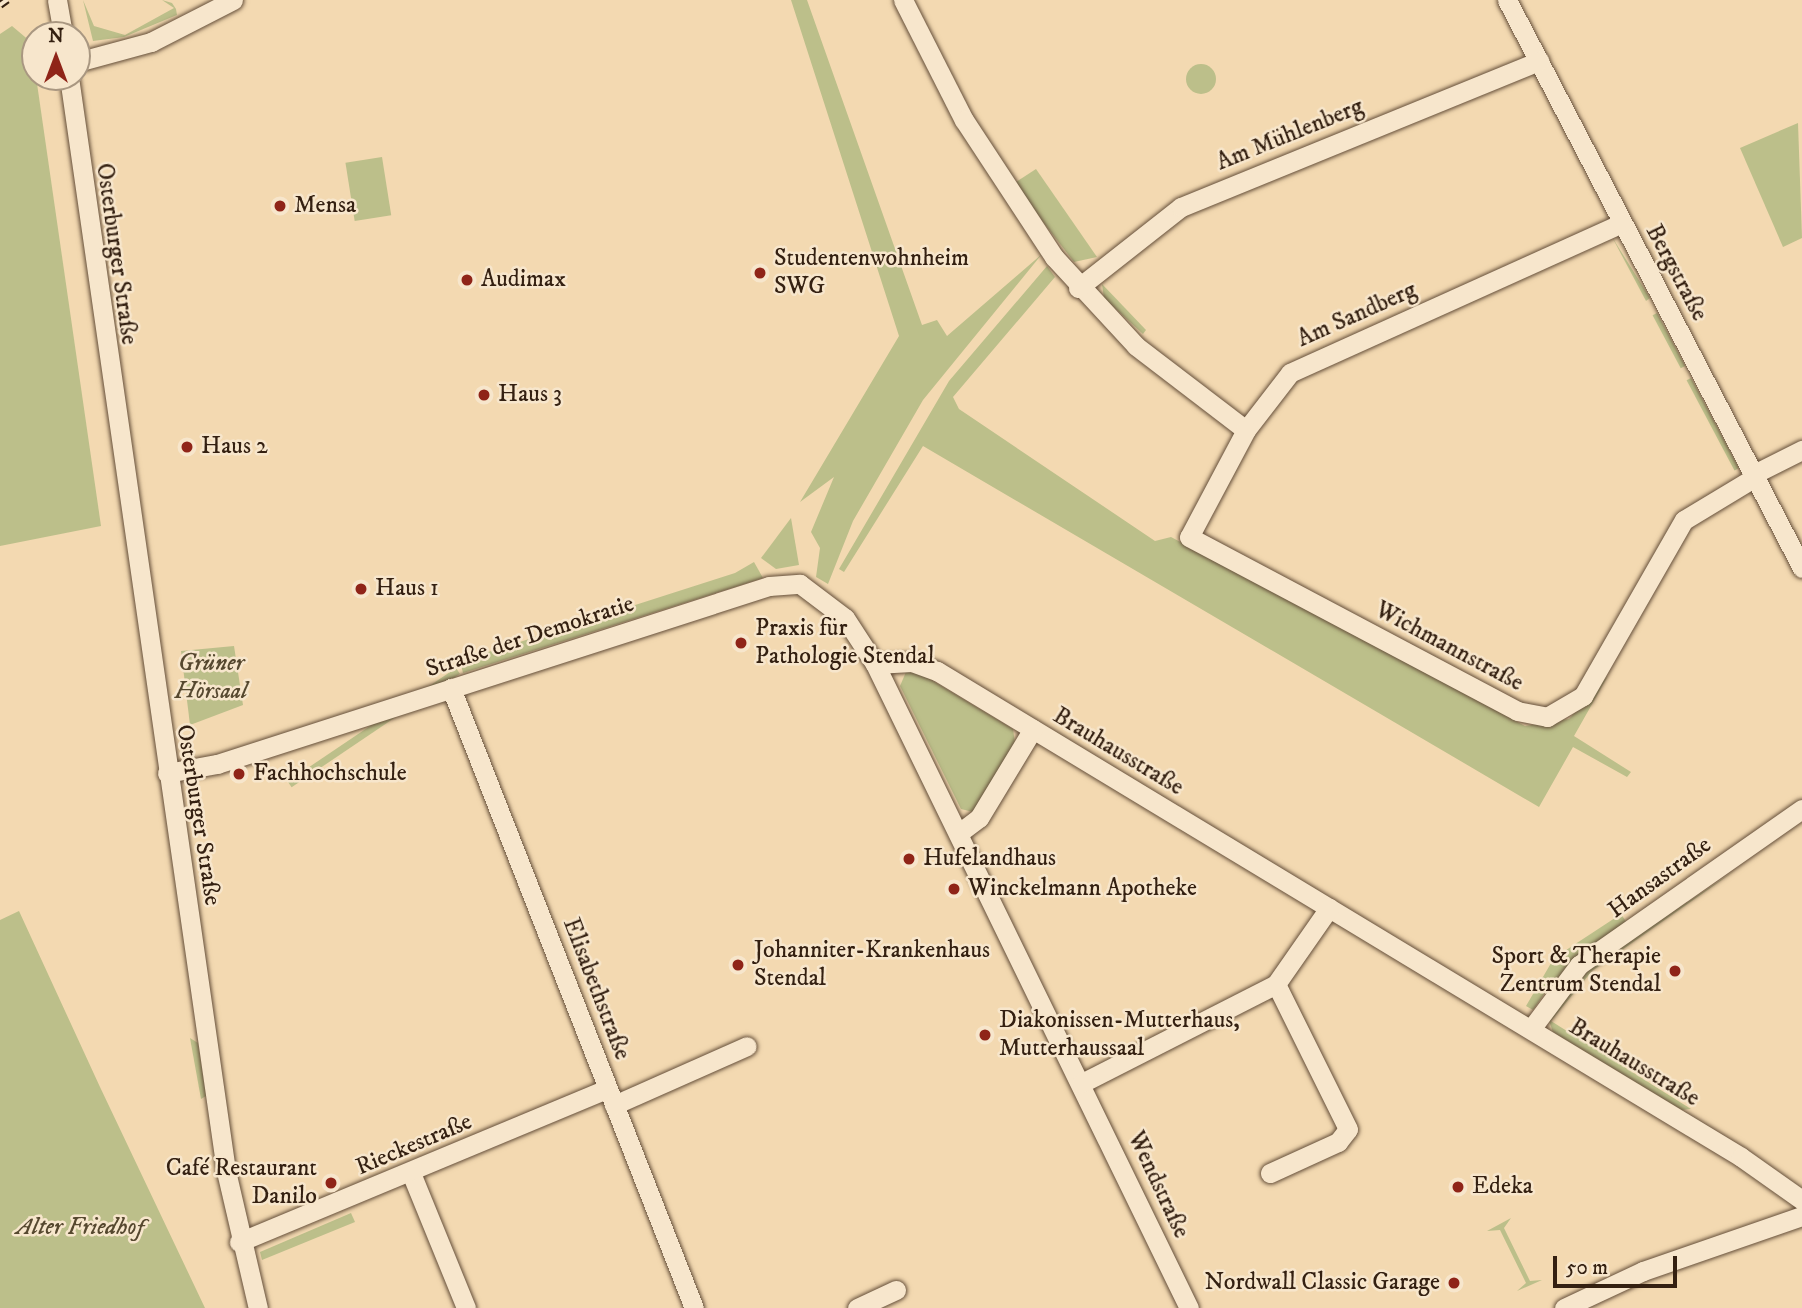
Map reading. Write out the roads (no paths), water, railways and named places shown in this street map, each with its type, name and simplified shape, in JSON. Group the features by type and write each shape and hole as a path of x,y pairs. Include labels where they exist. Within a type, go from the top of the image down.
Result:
{"street":[{"path":"57,0 61,21"},
{"path":"91,58 151,42 233,0"},
{"path":"903,0 991,164 1078,288 1136,346 1246,430"},
{"name":"Bergstraße","path":"1507,0 1802,568"},
{"name":"Am Mühlenberg","path":"1078,288 1181,207 1539,61"},
{"name":"Osterburger Straße","path":"71,91 167,772 239,1242 258,1308"},
{"name":"Am Sandberg","path":"1189,537 1246,430 1275,389 1302,365 1622,223"},
{"name":"Wichmannstraße","path":"1189,537 1517,711 1547,717 1583,696 1684,520 1754,476 1802,450"},
{"name":"Straße der Demokratie","path":"167,772 217,764 792,582 845,618 875,664"},
{"name":"Brauhausstraße","path":"875,664 912,662 937,671 1531,1029 1802,1200"},
{"name":"Wendstraße","path":"875,664 1082,1083 1189,1308"},
{"name":"Elisabethstraße","path":"451,688 694,1308"},
{"path":"959,833 979,818 1033,729"},
{"name":"Hansastraße","path":"1531,1029 1579,965 1802,809"},
{"path":"1082,1083 1276,984 1329,908"},
{"path":"1270,1173 1338,1142 1348,1129 1276,984"},
{"name":"Rieckestraße","path":"239,1242 411,1173 747,1046"},
{"path":"411,1173 466,1308"},
{"path":"1564,1308 1643,1271 1802,1216"},
{"path":"857,1308 896,1290"}],"railway":[{"path":"0,5 7,0"}],"place":[{"name":"Mensa","path":"280,206"},
{"name":"Studentenwohnheim SWG","path":"760,273"},
{"name":"Audimax","path":"467,280"},
{"name":"Haus 3","path":"484,395"},
{"name":"Haus 2","path":"187,447"},
{"name":"Haus 1","path":"361,589"},
{"name":"Praxis für Pathologie Stendal","path":"741,643"},
{"name":"Fachhochschule","path":"239,774"},
{"name":"Hufelandhaus","path":"909,859"},
{"name":"Winckelmann Apotheke","path":"954,889"},
{"name":"Johanniter-Krankenhaus Stendal","path":"738,965"},
{"name":"Sport & Therapie Zentrum Stendal","path":"1675,971"},
{"name":"Diakonissen-Mutterhaus, Mutterhaussaal","path":"985,1035"},
{"name":"Café Restaurant Danilo","path":"331,1183"},
{"name":"Edeka","path":"1458,1187"},
{"name":"Nordwall Classic Garage","path":"1454,1283"}],"park label":[{"name":"Grüner Hörsaal","path":"211,678"},
{"name":"Alter Friedhof","path":"80,1228"}]}
